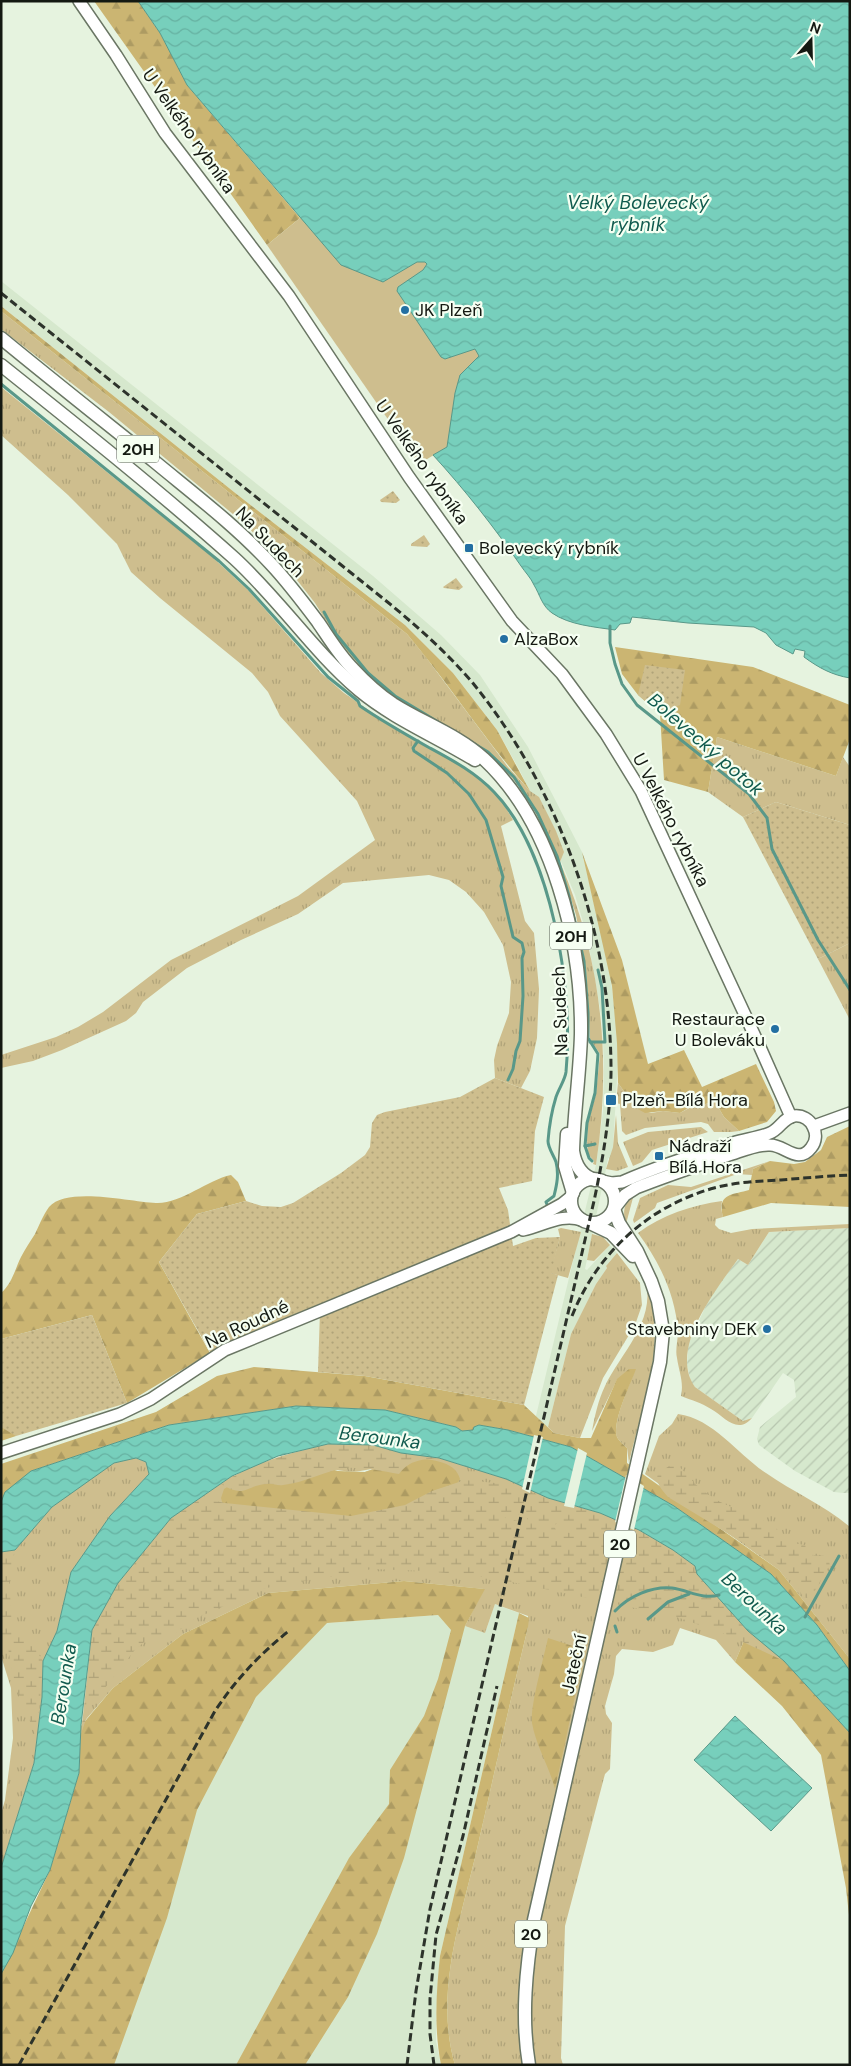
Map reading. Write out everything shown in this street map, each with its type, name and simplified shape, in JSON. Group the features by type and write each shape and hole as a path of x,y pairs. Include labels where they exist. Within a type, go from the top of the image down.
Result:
{"main road":[{"name":"Na Sudech","path":"1,338 202,501 244,538 295,591 339,653 371,687 394,704 467,746 502,779 527,814 550,864 565,910 573,943 578,978 581,1026 580,1056 574,1108 574,1157 581,1172 588,1177 598,1180"},
{"name":"Na Sudech","path":"1,365 152,486 235,559 260,583 303,633 358,689 389,712 472,758 502,779"},
{"name":"Na Sudech","path":"573,1195 564,1156 566,1135 574,1108"},
{"name":"Na Roudné","path":"573,1195 584,1182 598,1180"},
{"name":"20","path":"598,1180 613,1192 614,1209"},
{"path":"573,1195 573,1208 586,1221"},
{"name":"Na Roudné","path":"586,1221 597,1223 605,1220 614,1209"},
{"name":"Jateční","path":"529,2065 525,2006 528,1953 660,1362 663,1331 658,1301 647,1273 619,1223 614,1209"},
{"name":"Jateční","path":"586,1221 603,1228 614,1236 647,1273"}],"street":[{"name":"U Velkého rybníka","path":"78,1 111,48 165,133 289,296 409,477 512,621 562,674 606,734 641,791 791,1117"},
{"path":"791,1117 802,1117 809,1120 814,1126 850,1113"},
{"name":"Na Roudné","path":"598,1180 612,1183 622,1182 716,1148 769,1134 779,1127 784,1120 791,1117"},
{"name":"Na Roudné","path":"614,1209 628,1192 657,1179 756,1147 772,1145 790,1154 798,1155 810,1150 816,1139 814,1126"},
{"path":"779,1127 777,1137 783,1149"},
{"name":"Na Roudné","path":"511,1232 562,1204 573,1195"},
{"name":"Na Roudné","path":"1,1453 120,1414 151,1399 225,1350 511,1232 559,1218 586,1221"}],"shaded area":[{"path":"1,281 373,576 441,635 480,675 528,747 582,852 610,973 616,1021 618,1061 613,1147 610,1159 608,1158 585,1269 587,1270 610,1245 617,1253 606,1266 607,1268 596,1284 571,1334 548,1427 535,1420 596,1165 603,1111 604,1065 602,1020 583,922 575,895 543,818 497,730 453,673 405,625 239,496 1,306"},
{"path":"850,1228 850,1493 843,1493 834,1492 795,1471 759,1445 757,1439 760,1427 796,1397 794,1380 783,1373 752,1418 743,1421 695,1387 691,1382 687,1366 688,1344 710,1297 738,1259 748,1265 769,1232"},
{"path":"495,1604 519,1613 440,1956 436,2041 441,2065 1,2065 286,1610 327,1623 438,1615 451,1630 465,1626 485,1633"}],"green space":[{"path":"94,1 138,1 160,33 187,85 300,218 267,245"},
{"name":"JK Plzeň","path":"385,156 546,374 447,447 419,464 267,245 300,218"},
{"path":"1,306 239,496 405,625 453,673 497,730 530,791 498,753 407,634 1,311"},
{"path":"1,311 407,634 508,767 530,791 539,797 564,852 560,862 586,936 600,1011 603,1087 596,1165 593,1164 594,1161 588,1154 587,1140 588,1123 596,1094 600,1054 590,1039 586,968 576,915 559,860 533,808 520,788 508,773 486,753 464,737 408,706 374,683 341,645 315,603 293,575 245,524 109,412 1,329"},
{"path":"1,387 209,554 248,590 321,673 344,693 392,726 457,763 487,784 503,803 513,820 501,826 525,921 534,933 539,989 537,1038 530,1071 521,1088 495,1078 494,1060 509,1013 511,982 503,945 484,912 466,892 449,880 429,875 343,883 298,914 241,940 187,968 143,1002 136,1013 126,1021 33,1061 1,1068 1,1055 56,1037 78,1027 103,1012 171,960 298,896 375,840 357,801 280,716 268,692 252,673 131,572 117,544 68,495 1,435"},
{"path":"393,491 400,500 396,503 381,502 380,500"},
{"path":"424,535 430,544 427,547 411,546 411,544"},
{"path":"456,578 463,587 459,590 443,587"},
{"path":"615,647 753,667 850,705 850,739 836,776 717,737 708,792 664,780 660,714 638,695 622,674"},
{"path":"645,665 685,670 680,705 659,713 638,695"},
{"path":"717,737 836,776 843,757 850,767 850,825 776,802 743,817 708,792"},
{"path":"776,802 850,825 850,943 818,959 743,817"},
{"path":"582,852 622,960 648,1064 684,1050 702,1087 756,1064 774,1102 776,1111 767,1122 739,1131 724,1117 714,1100 700,1107 690,1107 680,1113 663,1111 645,1113 636,1108 618,1083 612,986"},
{"path":"850,943 850,1020 818,959"},
{"path":"495,1078 544,1097 535,1131 532,1181 499,1188 508,1210 513,1246 536,1238 560,1237 551,1273 558,1275 524,1405 365,1376 318,1372 320,1311 213,1357 159,1262 197,1214 246,1201 262,1206 281,1207 293,1203 341,1173 365,1155 370,1147 372,1123 377,1115 460,1097"},
{"path":"618,1083 636,1108 651,1113 663,1111 680,1113 691,1107 700,1107 714,1100 724,1117 739,1131 714,1132 708,1124 701,1122 645,1128 626,1135 622,1131 620,1104 616,1103"},
{"path":"616,1115 618,1143 628,1167 617,1171 606,1169 613,1147"},
{"path":"850,1126 850,1207 771,1203 723,1217 722,1204 724,1200 731,1195 749,1190 753,1169 770,1161 794,1164 805,1162 821,1150 827,1137"},
{"path":"701,1127 708,1132 652,1150 642,1162 633,1166 623,1142 648,1132"},
{"path":"770,1161 753,1169 752,1175 737,1174 657,1203 655,1208 634,1223 633,1220 640,1198 668,1185 691,1187"},
{"path":"231,1175 238,1182 246,1201 197,1214 159,1262 210,1353 127,1403 92,1315 1,1339 1,1293 11,1281 21,1257 49,1207 58,1201 70,1197 84,1196 156,1203 165,1202 175,1200"},
{"path":"634,1194 626,1224 625,1207 628,1200"},
{"path":"722,1201 723,1217 716,1219 715,1225 719,1229 731,1233 752,1229 850,1224 850,1228 769,1232 748,1265 738,1259 698,1320 687,1355 688,1372 695,1387 743,1421 752,1418 747,1423 741,1425 731,1423 708,1407 681,1396 682,1382 676,1352 678,1331 674,1304 660,1267 638,1233 667,1216 700,1205"},
{"path":"558,1229 581,1232 568,1278 550,1273 560,1237"},
{"path":"592,1234 603,1237 610,1245 594,1261 587,1260"},
{"path":"617,1253 640,1283 642,1305 635,1325 603,1378 580,1438 554,1433 548,1427 571,1334 596,1284 607,1268 606,1266"},
{"path":"646,1282 652,1304 655,1327 654,1350 646,1396 629,1463 627,1448 617,1437 616,1430 619,1413 635,1369 617,1380 592,1431 600,1397 605,1386 641,1324 646,1310"},
{"path":"92,1315 127,1403 16,1436 1,1427 1,1339"},
{"path":"1,1351 16,1436 1,1441"},
{"path":"254,1367 365,1376 524,1405 554,1433 580,1438 591,1438 617,1379 629,1369 636,1369 619,1413 616,1430 617,1437 627,1448 627,1463 779,1570 850,1659 850,1671 817,1625 771,1574 674,1506 571,1447 508,1430 479,1425 474,1427 473,1430 462,1431 456,1427 385,1410 296,1406 169,1425 31,1471 1,1502 1,1464 156,1412 217,1376"},
{"path":"678,1414 691,1417 714,1430 766,1473 830,1512 850,1527 850,1659 779,1570 645,1474 659,1436 672,1424"},
{"path":"328,1444 373,1445 401,1453 439,1458 412,1463 399,1474 345,1468 291,1484 260,1485 241,1491 221,1484 259,1464"},
{"path":"401,1453 439,1458 506,1479 548,1498 748,1631 735,1662 716,1640 680,1628 673,1645 653,1652 622,1649 616,1656 614,1674 605,1706 606,1714 612,1723 610,1769 605,1774 565,1926 561,2058 563,2065 455,2065 449,2038 447,2011 449,1983 457,1929 528,1627 528,1616 495,1604 485,1633 465,1626 484,1589 404,1581 268,1593 183,1634 113,1688 81,1725 171,1518 232,1476","holes":["389,1463 260,1511 317,1465 353,1472"]},
{"path":"410,1457 446,1464 457,1472 460,1479 450,1496 392,1520 223,1505 221,1498 224,1489 240,1479 317,1465 338,1471 365,1472"},
{"path":"135,1458 146,1462 149,1474 110,1516 71,1572 57,1631 43,1661 42,1697 34,1763 1,1868 1,1814 5,1800 13,1738 11,1688 1,1656 1,1552 15,1550 52,1507 77,1488 114,1463"},
{"path":"671,1465 678,1465 695,1484 715,1499 771,1525 778,1530 787,1542 805,1545 808,1555 828,1556 830,1566 815,1591 807,1598 803,1597 792,1576 778,1564 668,1497 660,1486 657,1477 658,1473"},
{"path":"465,1480 505,1484 600,1513 639,1530 673,1550 695,1566 697,1574 748,1631 784,1661 730,1636 677,1617 488,1577 425,1571 372,1569 266,1588 194,1619 173,1635 151,1636 134,1651 90,1707 81,1734 92,1630 118,1583 171,1518 201,1498 225,1503 351,1516 405,1505 432,1491","holes":["504,1512 525,1516 528,1519 523,1522 505,1518","558,1522 571,1526 572,1532 556,1530 554,1526"]},
{"path":"15,1550 9,1583 13,1631 32,1644 43,1661 37,1738 15,1686 8,1648 1,1636 1,1552"},
{"path":"404,1581 485,1589 465,1626 404,1858 377,1934 348,1997 305,2065 236,2065 349,1858 389,1804 390,1770 424,1716 438,1679 451,1630 438,1615 327,1623 256,1697 197,1810 167,1918 114,2065 1,2065 1,1974 50,1870 79,1773 81,1726 113,1688 183,1634 268,1593"},
{"path":"519,1613 529,1618 528,1627 452,1956 447,2011 449,2038 455,2065 441,2065 436,2011 440,1956"},
{"path":"748,1631 784,1661 850,1733 850,1924 846,1888 821,1755 782,1706 735,1662"},
{"path":"548,1638 585,1650 555,1789 536,1740 532,1723 535,1694"}],"water":[{"name":"Velký Bolevecký rybník","path":"138,1 850,1 850,678 831,673 815,664 804,657 805,651 795,649 793,654 776,645 766,633 754,627 632,617 630,623 620,624 615,630 574,623 552,613 543,604 531,580 500,537 468,495 433,455 447,447 455,393 460,375 479,356 475,349 445,359 441,357 397,291 398,287 423,270 427,264 425,262 417,262 383,282 341,265 187,85 160,33"},
{"name":"Berounka","path":"296,1406 385,1410 456,1427 462,1431 473,1430 474,1427 479,1425 508,1430 571,1447 674,1506 771,1574 817,1625 850,1671 850,1733 784,1661 748,1631 697,1574 695,1566 673,1550 639,1530 600,1513 548,1498 506,1479 439,1458 401,1453 373,1445 328,1444 278,1456 232,1476 171,1518 118,1583 92,1630 81,1725 79,1773 50,1870 31,1906 13,1953 1,1974 1,1868 34,1763 42,1697 43,1661 57,1631 71,1572 110,1516 149,1474 146,1462 136,1458 114,1463 52,1507 15,1550 1,1552 1,1502 5,1492 31,1471 169,1425"},
{"path":"735,1716 812,1788 771,1831 694,1760"}],"pier":[{"path":"534,1435 543,1437 530,1493 522,1489"},
{"path":"578,1448 587,1453 574,1508 564,1506"},
{"path":"626,1475 644,1486 634,1530 615,1522"}],"waterway":[{"path":"1,384 219,561 249,589 328,677 358,701 360,706 471,772 494,792 514,818 531,850 544,885 555,924 566,1002 568,1039 566,1072 557,1094 548,1141 556,1162 557,1179 554,1196 546,1202 548,1207"},
{"path":"324,612 336,634 368,673 395,696 488,752 514,777 538,814 557,856 569,896 584,961 588,1038 598,1054 595,1093 587,1123 585,1146 592,1161"},
{"name":"Bolevecký potok","path":"610,626 610,643 615,664 622,684 637,705 749,794 767,818 772,849 818,940 850,990"},
{"path":"418,741 413,748 414,751 447,773 469,794 486,820 503,877 501,886 513,937 522,943 524,952 522,958 523,996 520,1041 513,1069 508,1080"},
{"path":"590,1042 605,1042 602,988 598,970"},
{"path":"585,1146 595,1144"},
{"name":"Bolevecký potok","path":"805,1617 839,1556"},
{"name":"Berounka","path":"615,1611 627,1601 649,1590 672,1588 701,1596 719,1595"},
{"path":"648,1619 668,1602 689,1594"},
{"path":"615,1626 617,1632"}],"railway":[{"path":"1,293 390,604 453,661 472,682 503,724 531,769 555,817 575,866 591,917 602,969 609,1022 611,1074 608,1122 603,1154 594,1201 430,1909 416,1991 407,2065"},
{"path":"572,1316 583,1293 611,1253 628,1235 668,1207 690,1196 731,1184 850,1175"},
{"path":"19,2065 215,1711 250,1667 290,1630"},
{"path":"434,2065 430,2034 430,1999 436,1935 463,1836 497,1686"}],"place":[{"name":"JK Plzeň","path":"405,310"},
{"name":"Bolevecký rybník","path":"469,548"},
{"name":"AlzaBox","path":"504,639"},
{"name":"Restaurace U Boleváku","path":"775,1029"},
{"name":"Plzeň-Bílá Hora","path":"611,1100"},
{"name":"Nádraží Bílá Hora","path":"659,1156"},
{"name":"Stavebniny DEK","path":"767,1329"}]}
